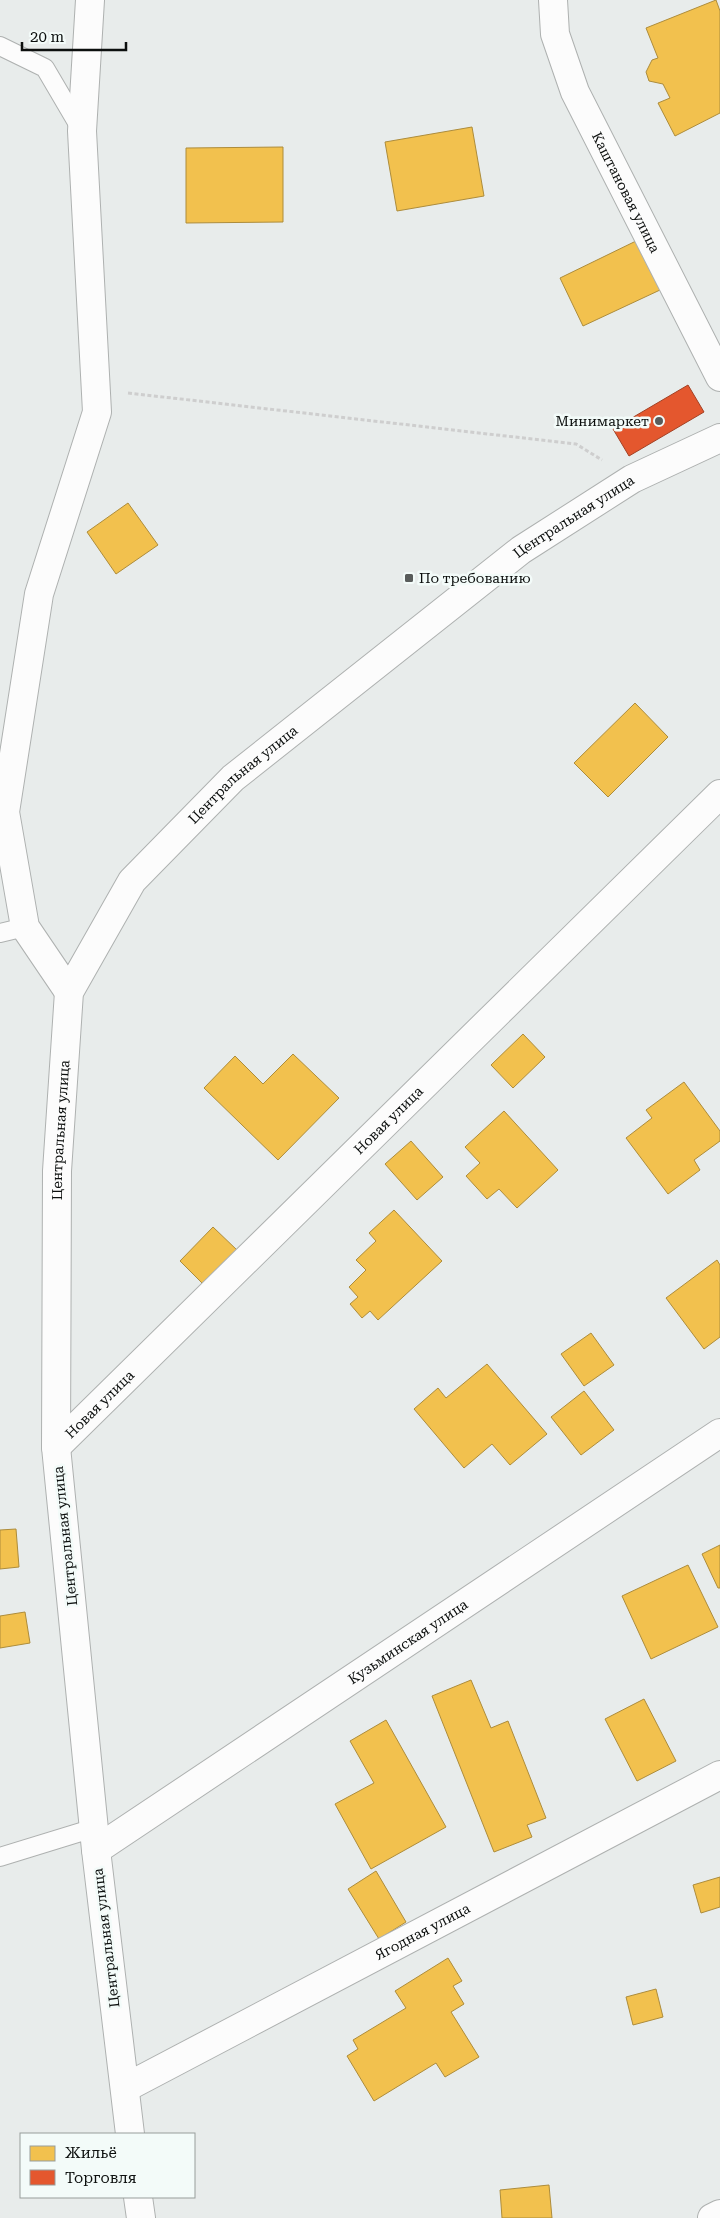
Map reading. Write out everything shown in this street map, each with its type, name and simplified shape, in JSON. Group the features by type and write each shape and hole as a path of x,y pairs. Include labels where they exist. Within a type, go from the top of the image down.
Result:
{"street":[{"path":"69,992 13,930 5,812 39,594 97,412 98,390 82,131 90,0"},
{"name":"Каштановая улица","path":"553,0 555,34 575,92 720,377"},
{"name":"Центральная улица","path":"130,2133 95,1839 56,1447 56,1171 69,992 132,882 233,778 521,550 632,479 720,438"},
{"name":"Новая улица","path":"56,1447 720,794"},
{"name":"Кузьминская улица","path":"95,1839 720,1433"},
{"name":"Ягодная улица","path":"125,2088 720,1775"},
{"path":"138,2198 141,2218"},
{"path":"712,2218 720,2214"}],"lane":[{"path":"0,46 45,68 82,131"},
{"path":"0,1857 95,1839"}],"path":[{"path":"98,390 576,444 632,479"}],"building: Жильё":[{"path":"716,0 720,11 720,113 675,136 658,103 670,98 663,84 649,81 646,72 652,60 658,58 646,28"},
{"path":"472,127 484,196 397,211 385,142"},
{"path":"283,147 283,222 186,223 186,148"},
{"path":"636,241 660,290 583,326 560,278"},
{"path":"128,503 158,545 116,574 87,532"},
{"path":"635,703 668,737 608,797 574,763"},
{"path":"523,1034 545,1057 513,1088 491,1065"},
{"path":"293,1054 339,1098 278,1160 204,1088 235,1056 263,1084"},
{"path":"684,1082 720,1131 720,1141 694,1160 700,1170 668,1194 626,1138 652,1118 646,1110"},
{"path":"504,1111 558,1170 517,1208 499,1189 487,1199 466,1176 480,1163 465,1147"},
{"path":"411,1141 443,1177 417,1200 385,1164"},
{"path":"394,1210 442,1261 378,1320 370,1311 362,1318 350,1304 358,1297 349,1287 366,1270 356,1260 376,1241 369,1233"},
{"path":"213,1227 238,1251 205,1286 180,1261"},
{"path":"717,1260 720,1265 720,1337 704,1349 666,1298"},
{"path":"591,1333 614,1365 584,1386 561,1354"},
{"path":"487,1364 547,1434 510,1465 492,1444 464,1468 414,1409 438,1388 446,1398"},
{"path":"584,1391 614,1430 581,1455 551,1417"},
{"path":"16,1529 19,1567 0,1569 0,1530"},
{"path":"720,1545 720,1588 718,1588 702,1554"},
{"path":"688,1565 718,1627 651,1659 622,1596"},
{"path":"25,1612 30,1643 0,1648 0,1616"},
{"path":"471,1680 491,1728 508,1721 546,1818 527,1825 532,1837 494,1852 432,1696"},
{"path":"644,1699 676,1761 637,1781 605,1719"},
{"path":"386,1720 446,1827 371,1869 335,1804 374,1783 350,1741"},
{"path":"376,1871 406,1922 379,1939 348,1889"},
{"path":"720,1877 720,1907 701,1913 693,1885"},
{"path":"448,1958 462,1981 453,1986 464,2004 451,2012 479,2057 445,2077 436,2063 374,2101 347,2056 358,2049 353,2040 406,2008 395,1991"},
{"path":"656,1989 663,2017 633,2025 626,1997"},
{"path":"549,2185 552,2218 502,2218 500,2190"}],"building: Торговля":[{"name":"Минимаркет","path":"688,385 704,412 629,456 613,429"}],"place":[{"name":"Минимаркет","path":"659,421"},
{"name":"По требованию","path":"409,578"}]}
